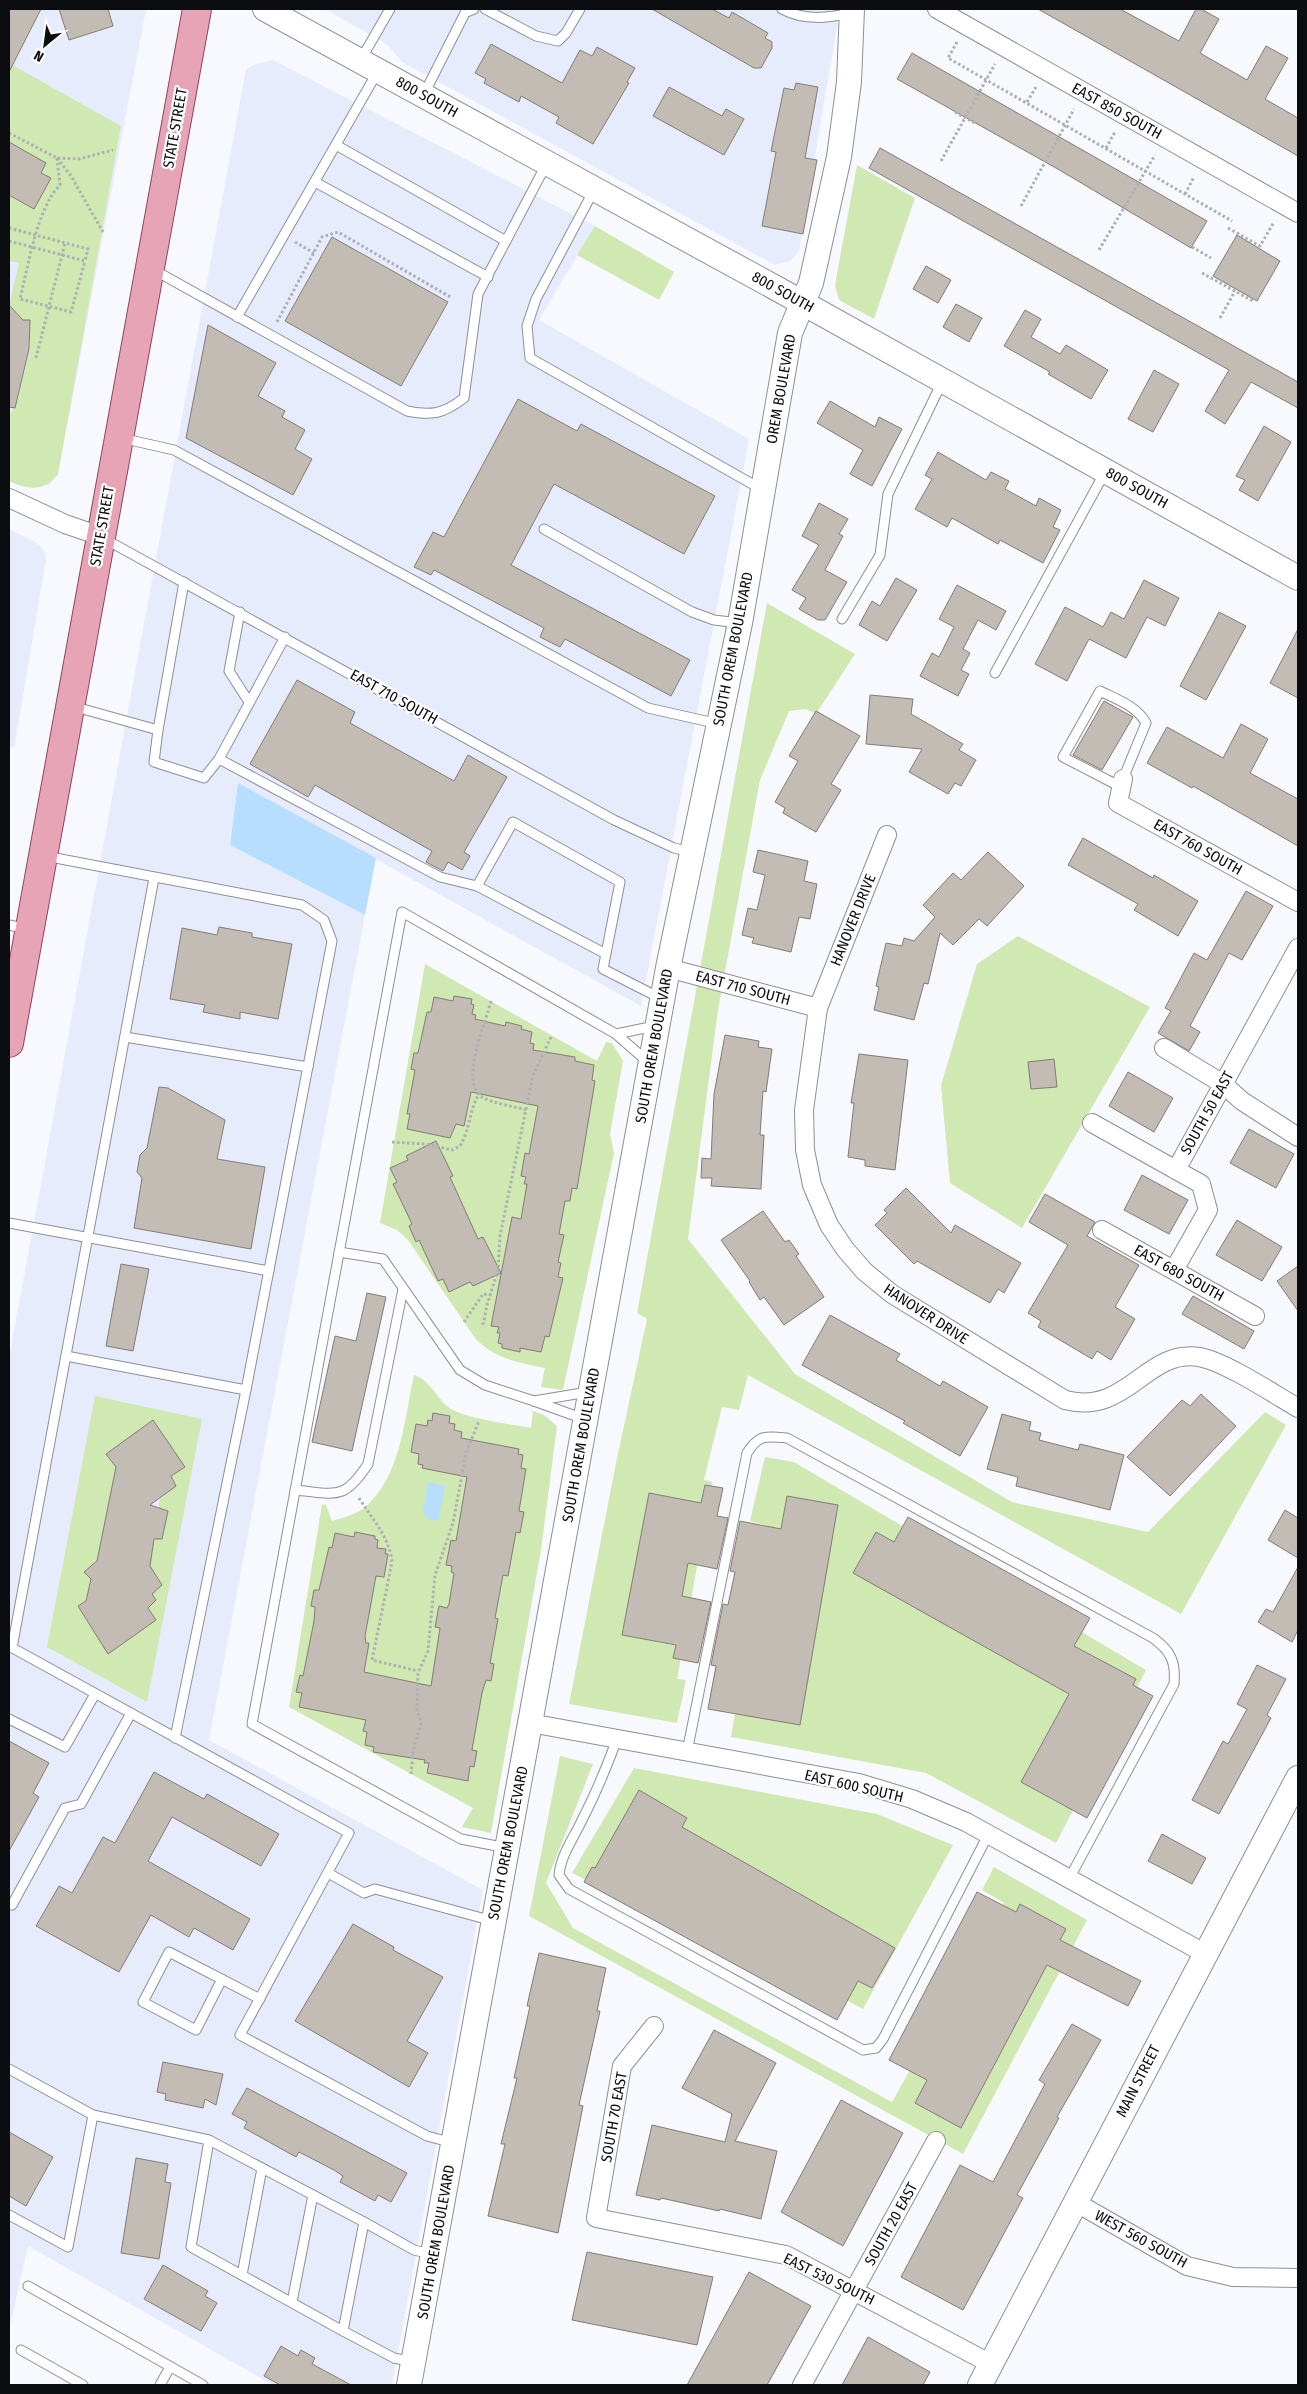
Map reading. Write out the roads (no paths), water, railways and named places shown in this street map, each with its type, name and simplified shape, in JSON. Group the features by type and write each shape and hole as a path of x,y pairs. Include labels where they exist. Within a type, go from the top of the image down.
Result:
{"main road":[{"name":"STATE STREET","path":"9,1043 19,927 42,856 197,9"}],"street":[{"name":"EAST 850 SOUTH","path":"937,9 1298,213"},
{"name":"800 SOUTH","path":"275,11 369,66 943,380 1298,578"},
{"name":"OREM BOULEVARD","path":"762,498 790,333 811,283 840,157 849,82 852,11"},
{"path":"9,498 65,524 100,536"},
{"name":"SOUTH OREM BOULEVARD","path":"410,2385 668,968 740,623 762,498"},
{"name":"EAST 760 SOUTH","path":"1122,783 1118,803 1298,902"},
{"name":"HANOVER DRIVE","path":"887,835 818,1008 804,1110 805,1150 812,1185 829,1225 845,1249 864,1271 892,1294 1065,1400 1080,1404 1097,1403 1111,1398 1156,1367 1169,1360 1187,1356 1200,1357 1216,1363 1298,1408"},
{"name":"SOUTH 50 EAST","path":"1174,1270 1208,1210 1201,1184 1176,1170 1298,948"},
{"name":"EAST 710 SOUTH","path":"668,968 818,1008"},
{"path":"1164,1048 1224,1084 1242,1101 1298,1137"},
{"path":"1092,1124 1176,1170"},
{"name":"EAST 680 SOUTH","path":"1102,1230 1256,1316"},
{"name":"EAST 600 SOUTH","path":"530,1723 859,1783 912,1799 966,1822 1204,1953"},
{"name":"MAIN STREET","path":"980,2385 1204,1953 1298,1778"},
{"name":"SOUTH 70 EAST","path":"596,2218 622,2066 654,2026"},
{"name":"SOUTH 20 EAST","path":"802,2385 936,2141"},
{"name":"WEST 560 SOUTH","path":"1075,2202 1187,2266 1233,2277 1298,2278"},
{"name":"EAST 530 SOUTH","path":"596,2218 786,2255 854,2289 991,2364"}],"lane":[{"path":"238,317 336,145 369,66 390,9"},
{"path":"423,95 465,13 474,9"},
{"path":"485,9 536,36 558,41 566,33 580,9"},
{"path":"782,9 796,16 826,18 852,11"},
{"path":"336,145 506,241"},
{"path":"150,267 407,412 428,415 450,408 464,398 478,294 547,163"},
{"path":"315,182 488,277"},
{"path":"594,189 536,298 527,326 530,358 762,498"},
{"path":"842,620 880,555 888,494 943,380"},
{"path":"118,437 174,450 648,708 719,724"},
{"path":"995,673 1106,471"},
{"path":"544,529 692,612 714,620 740,623"},
{"name":"EAST 710 SOUTH","path":"100,536 286,637 614,820 674,848 691,852"},
{"path":"184,582 154,762 204,778 219,759 286,637"},
{"path":"240,612 229,670 249,702"},
{"path":"1100,691 1142,715 1146,723 1122,783 1063,757 1100,691"},
{"path":"69,705 158,730"},
{"path":"219,759 440,877 477,886 606,954"},
{"path":"477,886 514,822 620,882 603,970 663,999"},
{"path":"42,856 302,905 324,920 332,941 246,1390 175,1738"},
{"path":"154,878 10,1647 350,1833 240,2035 427,2136 454,2143"},
{"path":"508,1848 461,1839 252,1724 402,912 616,1034 650,1065"},
{"path":"616,1034 658,1026"},
{"path":"125,1036 308,1067"},
{"path":"9,1223 269,1271"},
{"path":"339,1252 383,1258 460,1370 484,1385 586,1419"},
{"path":"295,1490 339,1493 352,1487 368,1464 403,1288"},
{"path":"66,1356 246,1390"},
{"path":"534,1401 591,1392"},
{"path":"687,1752 748,1453 755,1441 762,1437 787,1438 1153,1638 1166,1647 1173,1657 1175,1668 1174,1684 1069,1879"},
{"path":"9,1719 65,1748 95,1694"},
{"path":"9,1904 12,1905 65,1808 81,1804 131,1713"},
{"path":"617,1739 608,1766 583,1819 560,1860 559,1875 569,1889 863,2050 876,2048 883,2039 988,1835"},
{"path":"328,1873 364,1893 375,1889 494,1921"},
{"path":"222,1979 196,2030 143,2002 169,1952 222,1979 260,1999"},
{"path":"9,2069 93,2115 209,2140 414,2250 433,2254"},
{"path":"9,2215 68,2247 93,2115"},
{"path":"209,2140 190,2247 394,2358 414,2362"},
{"path":"242,2275 262,2168"},
{"path":"292,2302 313,2195"},
{"path":"343,2331 364,2222"},
{"path":"28,2286 203,2385"},
{"path":"21,2350 83,2385"},
{"path":"160,2385 170,2366"}],"water":[{"path":"238,783 376,858 365,915 230,845"},
{"path":"428,1482 445,1486 438,1521 428,1519 423,1511"}]}
